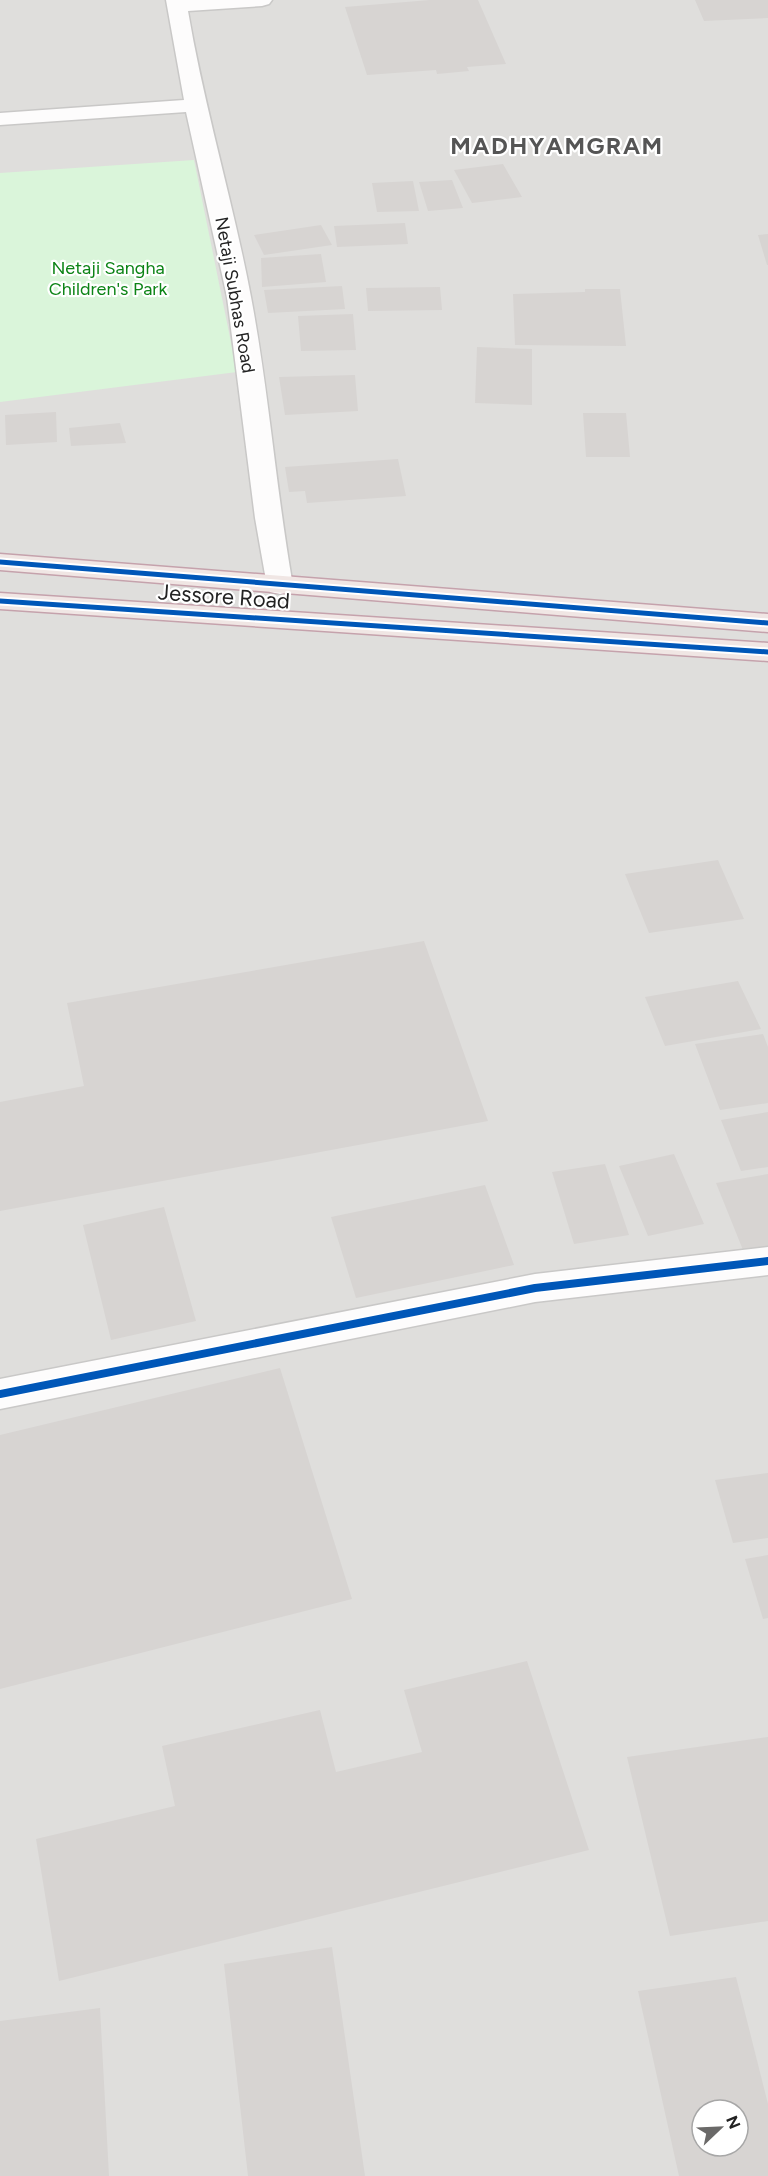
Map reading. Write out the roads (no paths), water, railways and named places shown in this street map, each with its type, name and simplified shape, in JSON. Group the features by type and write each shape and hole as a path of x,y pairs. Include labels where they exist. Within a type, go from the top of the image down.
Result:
{"highway":[{"path":"0,562 768,623"},
{"name":"Jessore Road","path":"0,600 768,652"}],"street":[{"name":"Netaji Subhas Road","path":"262,0 176,3 195,105 239,297 268,518 280,586"},
{"path":"0,119 195,105"},
{"path":"0,1394 535,1288 768,1261"}],"district":[{"name":"MADHYAMGRAM","path":"557,146"}],"park label":[{"name":"Netaji Sangha Children's Park","path":"108,278"}]}
